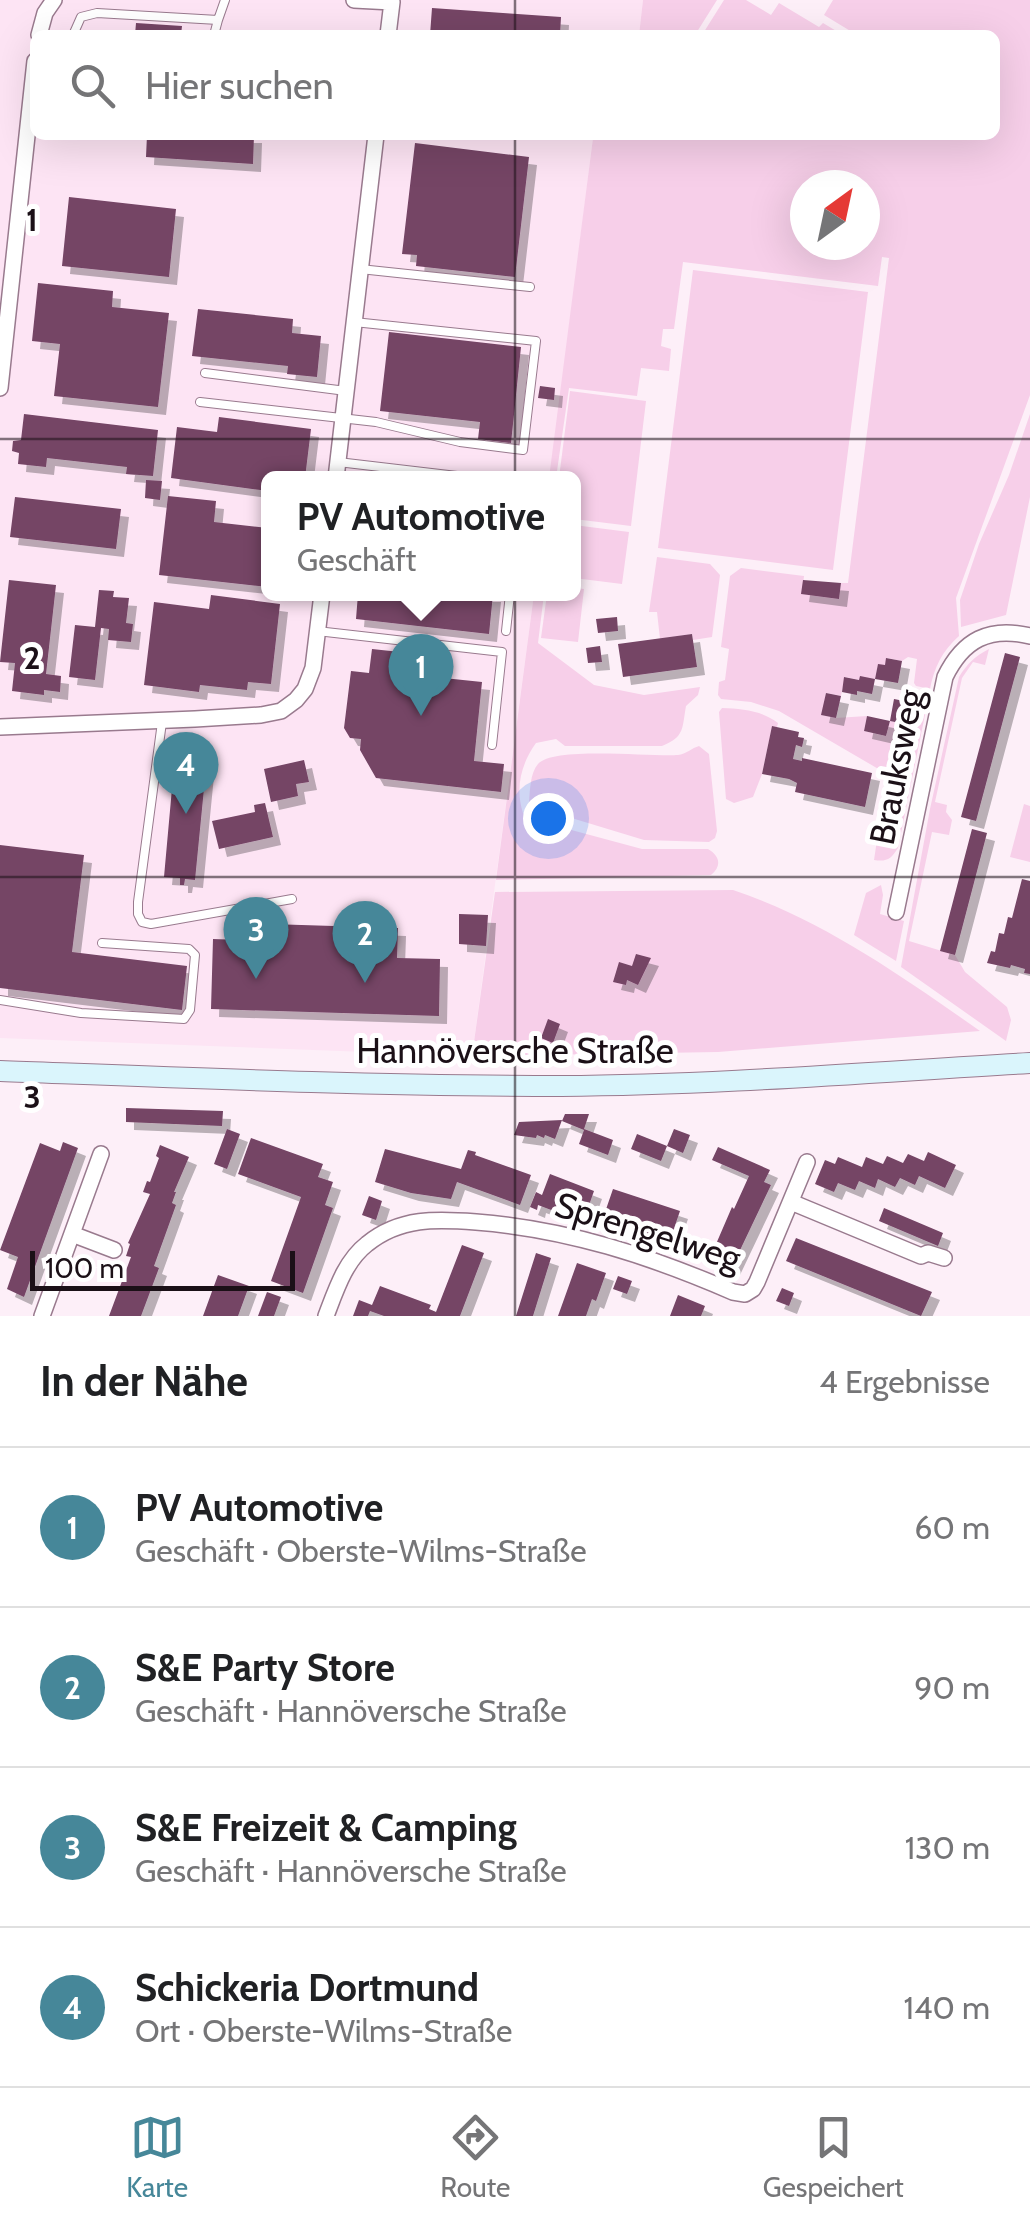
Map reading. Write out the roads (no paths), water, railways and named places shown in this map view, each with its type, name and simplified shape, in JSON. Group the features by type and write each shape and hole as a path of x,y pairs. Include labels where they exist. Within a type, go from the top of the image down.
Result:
{"main road":[{"name":"Hannöversche Straße","path":"2,1070 380,1084 564,1086 1026,1062"}],"street":[{"path":"40,30 54,0"},
{"path":"354,0 392,1 389,30"},
{"path":"0,388 30,108"},
{"path":"337,470 375,140"},
{"path":"0,726 281,711 305,689 313,668 321,601"},
{"name":"Brauksweg","path":"896,912 945,677 963,648 976,639 1016,632 1030,636"},
{"path":"42,1316 102,1154"},
{"path":"808,1162 791,1202 920,1256 928,1253 944,1258"},
{"name":"Sprengelweg","path":"326,1316 347,1267 364,1246 380,1234 419,1220 516,1225 586,1238 744,1294 757,1282 791,1202"},
{"path":"72,1234 114,1250"}],"lane":[{"path":"215,30 225,0"},
{"path":"76,30 82,17 97,13 218,20"},
{"path":"360,269 530,287"},
{"path":"200,402 376,422 460,442 523,450 536,341 354,322"},
{"path":"205,373 346,391"},
{"path":"506,631 509,601"},
{"path":"318,631 502,652 492,744"},
{"path":"162,720 138,902 142,922 151,924 292,899"},
{"path":"0,1000 81,1013 184,1018 190,1010 195,956 189,949 102,944"}],"place":[{"name":"PV Automotive","path":"421,716"},
{"name":"Schickeria Dortmund","path":"186,814"},
{"name":"S&E Freizeit & Camping","path":"256,979"},
{"name":"S&E Party Store","path":"365,983"}]}
